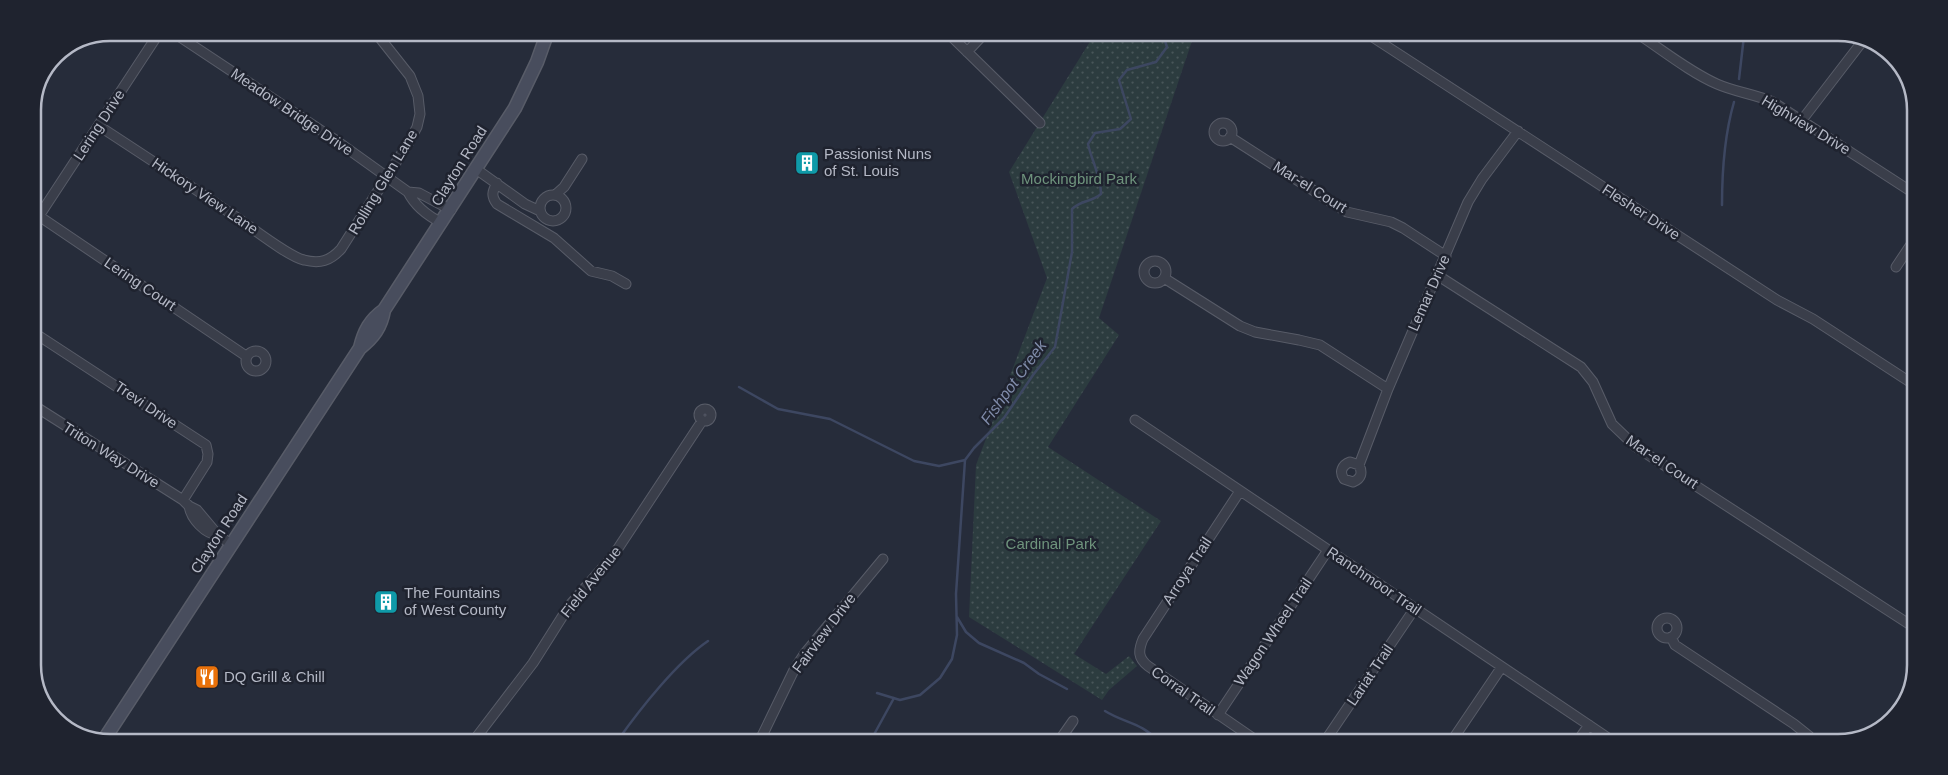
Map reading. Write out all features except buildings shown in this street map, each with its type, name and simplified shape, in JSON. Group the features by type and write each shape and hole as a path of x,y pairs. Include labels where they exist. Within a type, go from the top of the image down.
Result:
{"main road":[{"name":"Clayton Road","path":"108,734 360,348 372,338 382,323 384,310 515,108 538,62 545,41"}],"street":[{"name":"Lering Drive","path":"41,207 99,126 154,41"},
{"name":"Meadow Bridge Drive","path":"186,41 334,139 386,178 408,192 419,193 450,210"},
{"name":"Rolling Glen Lane","path":"313,261 327,261 335,257 341,250 417,127 420,114 418,96 410,76 382,41"},
{"path":"957,41 1040,123"},
{"path":"967,52 978,41"},
{"name":"Flesher Drive","path":"1379,41 1769,295 1813,319 1907,380"},
{"name":"Highview Drive","path":"1649,41 1709,80 1733,90 1773,102 1907,189"},
{"path":"1802,120 1860,45"},
{"name":"Hickory View Lane","path":"99,126 295,258 313,261"},
{"name":"Lemar Drive","path":"1358,465 1388,389 1468,202 1482,179 1518,131"},
{"name":"Mar-el Court","path":"1230,137 1347,212 1391,222 1446,256"},
{"path":"540,211 543,199 555,195 564,187 582,159"},
{"path":"476,169 525,204 540,211 547,220 555,221 562,217 566,210 565,202 555,195"},
{"path":"497,184 492,192 497,204 554,238 591,272 612,276 626,284"},
{"name":"Meadow Bridge Drive","path":"408,192 412,202 432,218 442,223"},
{"name":"Lering Court","path":"41,217 246,356"},
{"path":"1896,267 1907,250"},
{"name":"Mar-el Court","path":"1437,275 1581,367 1593,382 1612,424 1636,446 1907,623"},
{"path":"1164,278 1240,326 1255,332 1320,345 1388,389"},
{"name":"Trevi Drive","path":"41,337 206,445 207,462 186,503"},
{"name":"Triton Way Drive","path":"41,410 186,503 190,512 201,526 210,534 218,535 232,545"},
{"name":"Ranchmoor Trail","path":"1135,420 1501,668 1602,734"},
{"name":"Field Avenue","path":"479,734 533,663 569,606 613,556 702,421"},
{"name":"Arroya Trail","path":"1139,653 1143,639 1240,491"},
{"name":"Wagon Wheel Trail","path":"1218,715 1328,550"},
{"name":"Fairview Drive","path":"763,734 795,668 805,653 883,558"},
{"name":"Lariat Trail","path":"1330,734 1415,608"},
{"path":"1671,637 1675,645 1806,734"},
{"name":"Corral Trail","path":"1139,653 1141,660 1148,666 1247,734"},
{"path":"1456,734 1501,668"},
{"path":"1064,734 1073,721"},
{"path":"1583,734 1589,725"}],"green space":[{"path":"1090,41 1192,41 1099,318 1119,335 1048,447 1161,521 1074,654 1106,674 1129,656 1137,666 1109,690 1102,700 969,617 976,465 1047,278 1009,172"}],"waterway":[{"name":"Fishpot Creek","path":"877,693 900,700 920,695 940,678 952,659 957,635 956,594 965,460 974,448 1004,418 1033,375 1055,347 1072,252 1072,209 1101,194 1100,181 1088,144 1095,133 1120,129 1131,119 1119,80 1127,70 1156,62 1167,47 1165,41"},
{"path":"1739,79 1743,41"},
{"path":"1722,205 1728,127 1734,102"},
{"path":"739,387 778,409 830,419 914,461 939,466 965,460"},
{"path":"957,617 966,632 979,643 1024,663 1039,674 1067,689"},
{"name":"Fishpot Creek","path":"622,734 672,673 708,641"},
{"path":"874,734 894,698"},
{"path":"1105,711 1151,734"}],"place":[{"name":"Passionist Nuns of St. Louis","path":"807,163"},
{"name":"The Fountains of West County","path":"386,602"},
{"name":"DQ Grill & Chill","path":"207,677"}],"park label":[{"name":"Mockingbird Park","path":"1079,179"},
{"name":"Cardinal Park","path":"1051,544"}]}
